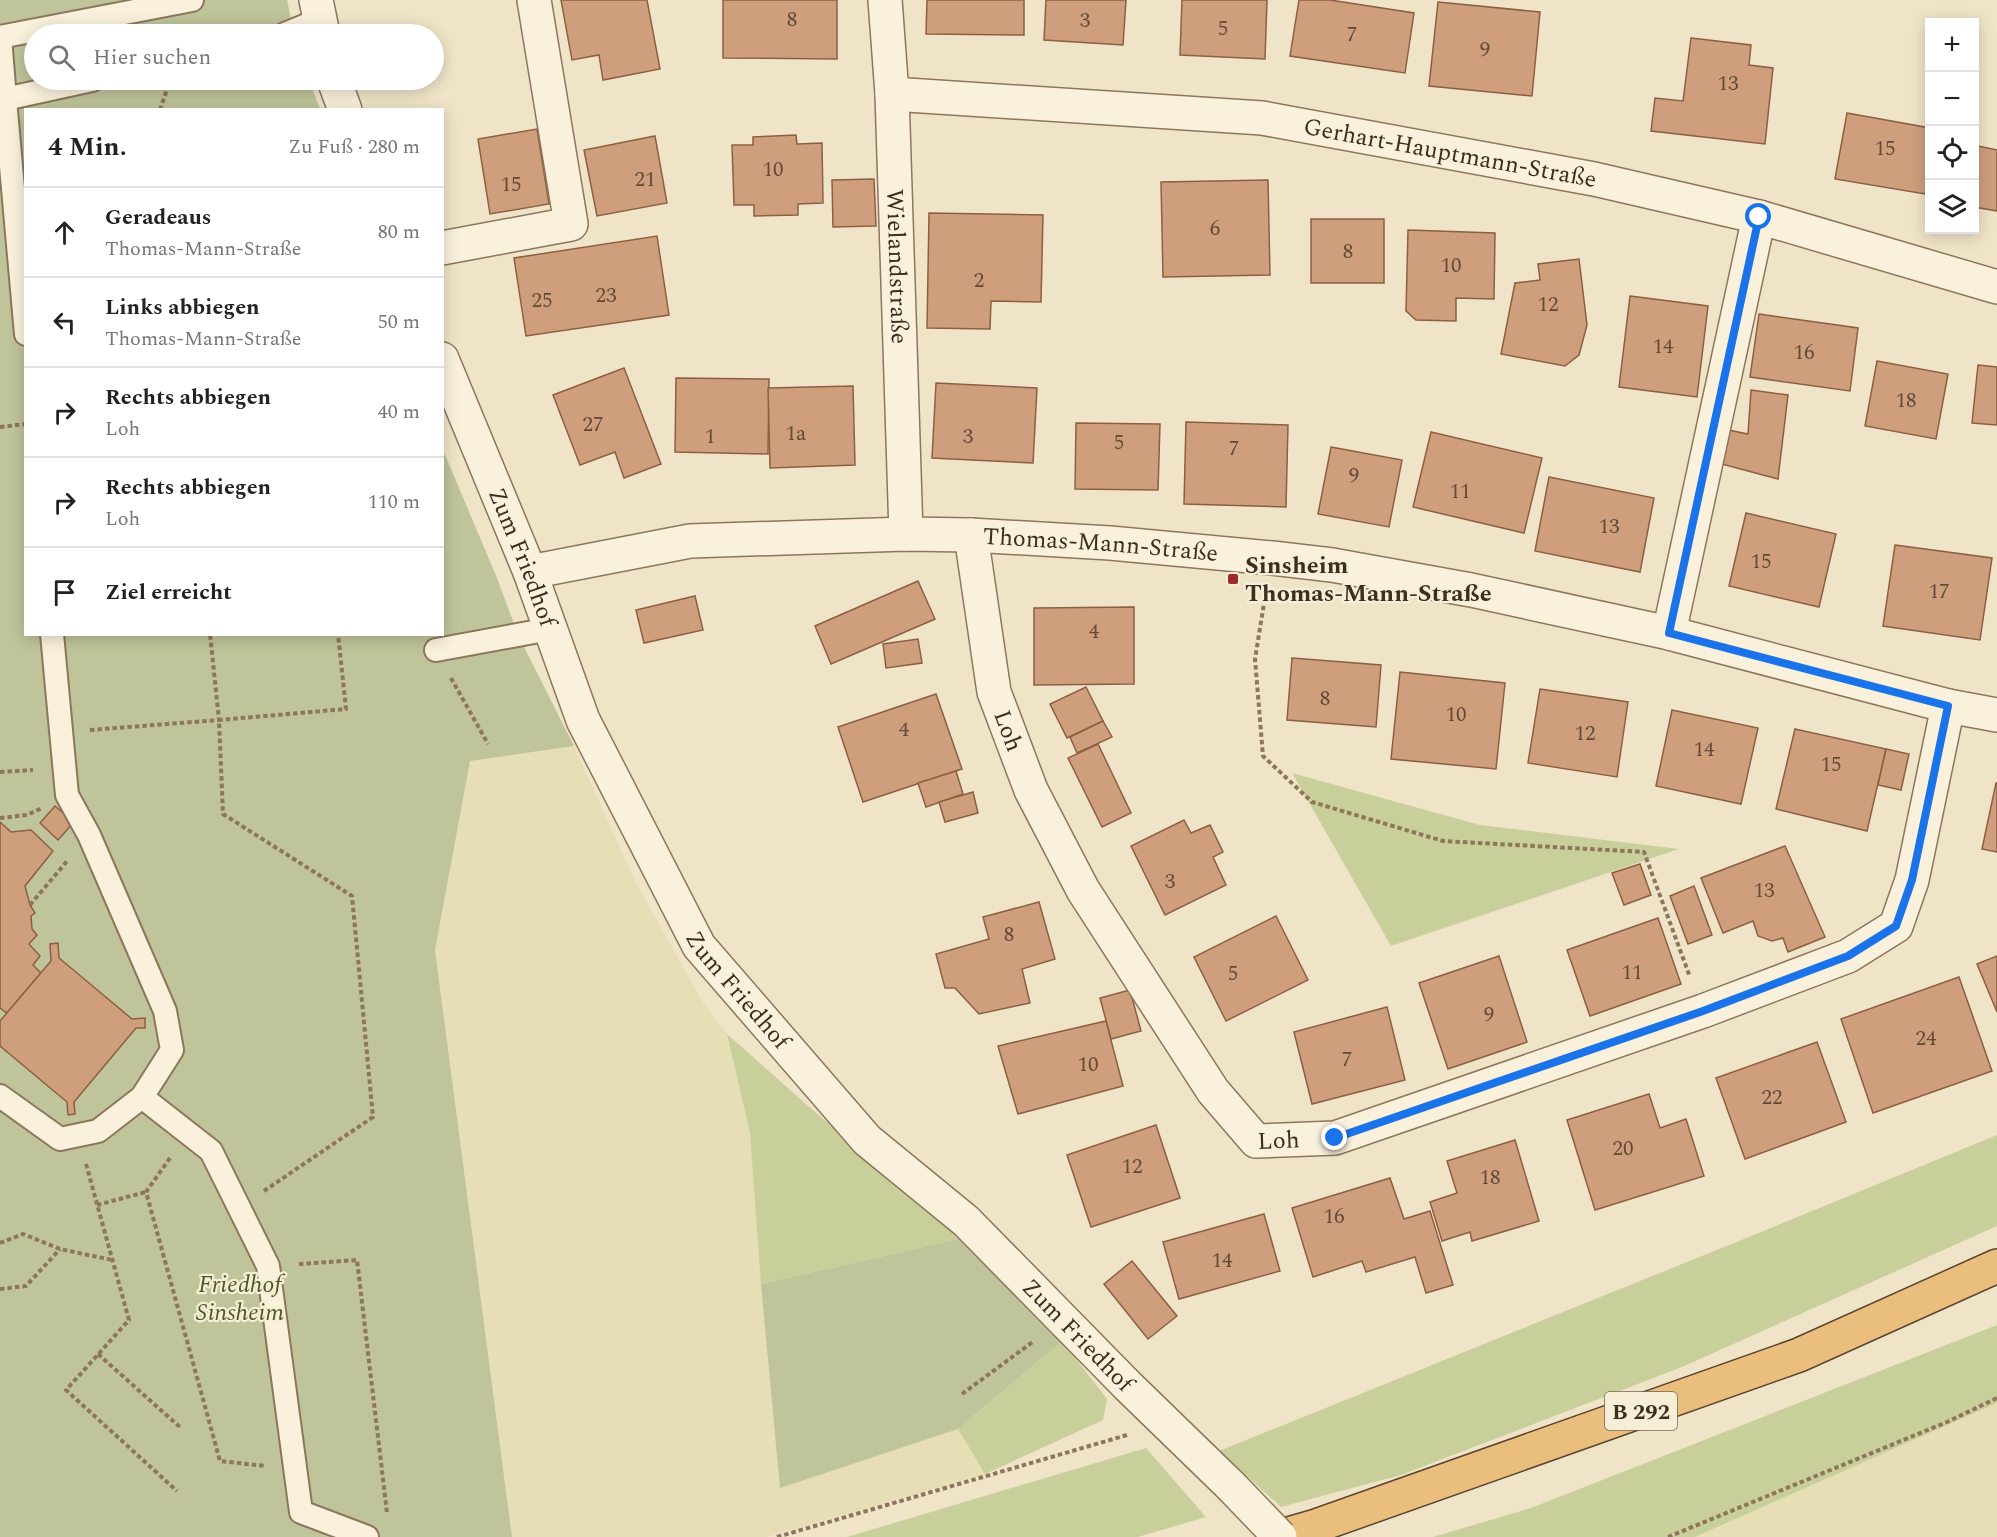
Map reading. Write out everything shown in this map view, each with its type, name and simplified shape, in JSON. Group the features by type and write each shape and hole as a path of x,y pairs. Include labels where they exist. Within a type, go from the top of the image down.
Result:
{"highway":[{"name":"B 292","path":"1279,1537 1328,1522 1799,1355 1997,1266"}],"street":[{"path":"444,248 571,224 534,0"},
{"name":"Wielandstraße","path":"885,0 892,94 906,534"},
{"path":"338,90 344,108"},
{"name":"Gerhart-Hauptmann-Straße","path":"892,94 1262,118 1594,179 1759,217 1997,287"},
{"path":"1669,633 1759,217"},
{"name":"Zum Friedhof","path":"444,363 530,572 583,720 699,946 867,1140 966,1221 1279,1537"},
{"name":"Thomas-Mann-Straße","path":"530,572 690,541 906,534 971,535 1110,543 1272,558 1332,565 1471,590 1669,633 1948,706 1997,715"},
{"name":"Loh","path":"971,535 994,692 1031,790 1083,890 1213,1091 1256,1141 1335,1138 1703,1011 1848,956 1896,926 1912,880 1948,706"}],"lane":[{"path":"67,24 192,0"},
{"path":"24,32 0,37 24,312"},
{"path":"5,99 47,90"},
{"path":"436,650 550,629"},
{"path":"0,1096 60,1139 98,1131 142,1097 172,1050 165,1011 89,835 66,795 52,636"},
{"path":"142,1097 211,1151 268,1266 301,1512 367,1537"}],"path":[{"path":"161,108 167,90"},
{"path":"0,427 24,424"},
{"path":"1272,558 1255,659 1263,756 1312,802 1443,841 1644,852 1703,1011"},
{"path":"210,636 219,720 223,814 352,896 374,1117 239,1208"},
{"path":"61,732 345,709 338,636"},
{"path":"436,650 488,744"},
{"path":"0,818 27,815 66,795"},
{"path":"30,905 89,835"},
{"path":"97,1205 146,1192 188,1133"},
{"path":"60,1139 85,1159 129,1320 66,1390 177,1491"},
{"path":"146,1192 220,1461 295,1469"},
{"path":"0,1243 23,1234 60,1249 112,1260"},
{"path":"0,1289 26,1286 60,1249"},
{"path":"268,1266 357,1260 387,1514"},
{"path":"962,1394 1063,1320"},
{"path":"98,1354 181,1428"},
{"path":"1668,1537 1936,1426 1997,1398"},
{"path":"777,1537 1168,1423"}],"shaded area":[{"path":"574,746 635,881 702,1001 727,1034 750,1133 780,1487 958,1429 985,1474 766,1537 512,1537 435,950 470,760"},
{"path":"1997,1403 1997,1537 1695,1537"}],"green space":[{"name":"Friedhof Sinsheim","path":"0,0 287,0 292,24 24,24 24,90 313,90 320,108 24,108 24,636 444,636 444,452 497,578 518,635 574,746 470,761 435,950 512,1537 0,1537"},
{"path":"1292,773 1480,825 1679,849 1391,946"},
{"path":"727,1034 815,1112 967,1237 761,1284 750,1133"},
{"path":"1997,1135 1997,1226 1682,1367 1401,1475 1281,1507 1219,1451 1739,1241"},
{"path":"967,1237 1062,1341 958,1429 780,1488 761,1284"},
{"path":"1997,1325 1997,1403 1695,1537 1433,1537 1531,1508"},
{"path":"1062,1341 1107,1399 1103,1420 985,1474 958,1429"},
{"path":"1146,1448 1206,1517 1138,1537 847,1537"}],"building":[{"path":"561,0 647,0 660,69 603,80 599,55 572,60"},
{"path":"723,0 837,0 837,59 723,58"},
{"path":"927,0 1024,0 1024,35 926,34"},
{"path":"1046,0 1126,0 1123,45 1044,40"},
{"path":"1182,0 1267,0 1265,59 1180,55"},
{"path":"1299,0 1330,0 1414,13 1405,73 1290,56"},
{"path":"1438,2 1540,12 1532,96 1429,86"},
{"path":"1691,38 1751,45 1749,65 1773,68 1765,144 1651,131 1655,98 1683,101"},
{"path":"1847,113 1925,127 1925,194 1835,179"},
{"path":"537,129 549,204 490,214 478,139"},
{"path":"796,135 797,144 822,143 823,203 798,204 798,215 754,216 754,205 734,205 732,145 753,145 753,137"},
{"path":"655,136 667,203 597,216 584,150"},
{"path":"1979,146 1997,150 1997,211 1979,208"},
{"path":"874,179 876,226 833,227 832,180"},
{"path":"1268,180 1270,275 1163,277 1161,182"},
{"path":"929,213 1043,215 1041,302 991,301 990,329 927,328"},
{"path":"1311,219 1384,219 1384,283 1311,283"},
{"path":"1408,230 1495,233 1494,299 1456,298 1456,321 1416,320 1406,311"},
{"path":"657,236 669,315 526,336 514,258"},
{"path":"1579,259 1587,325 1579,355 1565,366 1501,354 1515,283 1540,280 1538,264"},
{"path":"1630,296 1708,306 1697,397 1619,387"},
{"path":"1759,314 1858,328 1850,391 1750,377"},
{"path":"1877,361 1948,374 1936,439 1865,426"},
{"path":"1978,365 1997,367 1997,425 1972,423"},
{"path":"624,368 661,464 624,478 615,452 580,465 553,395"},
{"path":"676,378 769,379 768,454 675,452"},
{"path":"936,383 1037,388 1033,463 932,458"},
{"path":"853,386 855,465 770,468 768,388"},
{"path":"1751,390 1788,395 1778,479 1718,463 1723,429 1748,434"},
{"path":"1186,422 1288,425 1286,507 1184,504"},
{"path":"1076,423 1160,424 1158,490 1075,489"},
{"path":"1431,432 1542,458 1524,533 1413,507"},
{"path":"1331,447 1402,460 1389,527 1318,514"},
{"path":"1549,477 1654,498 1640,572 1535,551"},
{"path":"1746,513 1836,534 1819,607 1729,586"},
{"path":"1895,545 1992,558 1980,640 1883,626"},
{"path":"918,581 935,619 831,664 815,626"},
{"path":"695,596 703,630 644,643 636,610"},
{"path":"1134,607 1134,684 1034,685 1034,608"},
{"path":"918,639 922,663 886,668 883,644"},
{"path":"1292,658 1381,665 1376,727 1287,720"},
{"path":"1400,672 1505,683 1496,769 1391,759"},
{"path":"1086,687 1103,721 1067,738 1050,704"},
{"path":"1540,689 1628,702 1617,777 1528,763"},
{"path":"936,694 962,769 863,802 838,727"},
{"path":"1672,710 1758,728 1741,804 1656,786"},
{"path":"1103,721 1112,737 1077,753 1070,737"},
{"path":"1795,729 1886,749 1867,831 1776,809"},
{"path":"1098,744 1131,813 1102,827 1068,758"},
{"path":"1886,749 1909,754 1901,790 1878,785"},
{"path":"956,771 963,794 926,807 918,783"},
{"path":"1997,783 1997,852 1982,849"},
{"path":"973,792 978,813 945,822 939,802"},
{"path":"55,806 74,822 58,840 40,823"},
{"path":"1184,820 1191,833 1210,825 1223,852 1213,857 1226,885 1165,915 1131,846"},
{"path":"0,822 11,832 31,830 53,851 25,886 30,905 35,913 31,916 32,929 37,935 29,944 40,956 33,965 41,973 7,1013 0,1008"},
{"path":"1785,846 1825,937 1788,952 1783,938 1772,941 1758,936 1753,921 1723,933 1701,878"},
{"path":"1640,864 1651,895 1624,905 1612,873"},
{"path":"1694,886 1712,935 1688,944 1670,896"},
{"path":"1039,902 1055,959 1022,969 1030,1003 979,1014 955,988 945,988 936,954 989,939 983,917"},
{"path":"1276,916 1308,980 1226,1021 1194,957"},
{"path":"1658,918 1681,984 1590,1016 1567,950"},
{"path":"58,943 59,958 132,1019 145,1018 145,1028 136,1028 74,1102 75,1114 68,1115 67,1102 0,1046 0,1021 51,961 50,944"},
{"path":"1499,956 1527,1042 1448,1069 1419,983"},
{"path":"1997,956 1997,1012 1977,964"},
{"path":"1959,977 1992,1071 1873,1113 1841,1019"},
{"path":"1130,990 1141,1031 1111,1039 1100,998"},
{"path":"1387,1007 1405,1080 1312,1104 1294,1032"},
{"path":"1106,1021 1123,1086 1018,1114 998,1046"},
{"path":"1817,1042 1846,1122 1745,1159 1716,1078"},
{"path":"1649,1094 1660,1128 1686,1119 1704,1176 1595,1210 1567,1120"},
{"path":"1156,1125 1180,1198 1091,1227 1067,1155"},
{"path":"1515,1140 1539,1221 1472,1241 1470,1232 1442,1241 1430,1202 1457,1193 1447,1161"},
{"path":"1390,1178 1404,1219 1430,1211 1453,1285 1426,1293 1415,1257 1366,1272 1362,1261 1313,1277 1292,1208"},
{"path":"1264,1214 1280,1271 1179,1299 1163,1242"},
{"path":"1132,1261 1177,1316 1148,1339 1104,1284"}],"place":[{"name":"Sinsheim Thomas-Mann-Straße","path":"1233,579"}],"route":[{"path":"1335,1138 1703,1011 1848,956 1896,926 1912,880 1948,706 1669,633 1759,217"}]}
